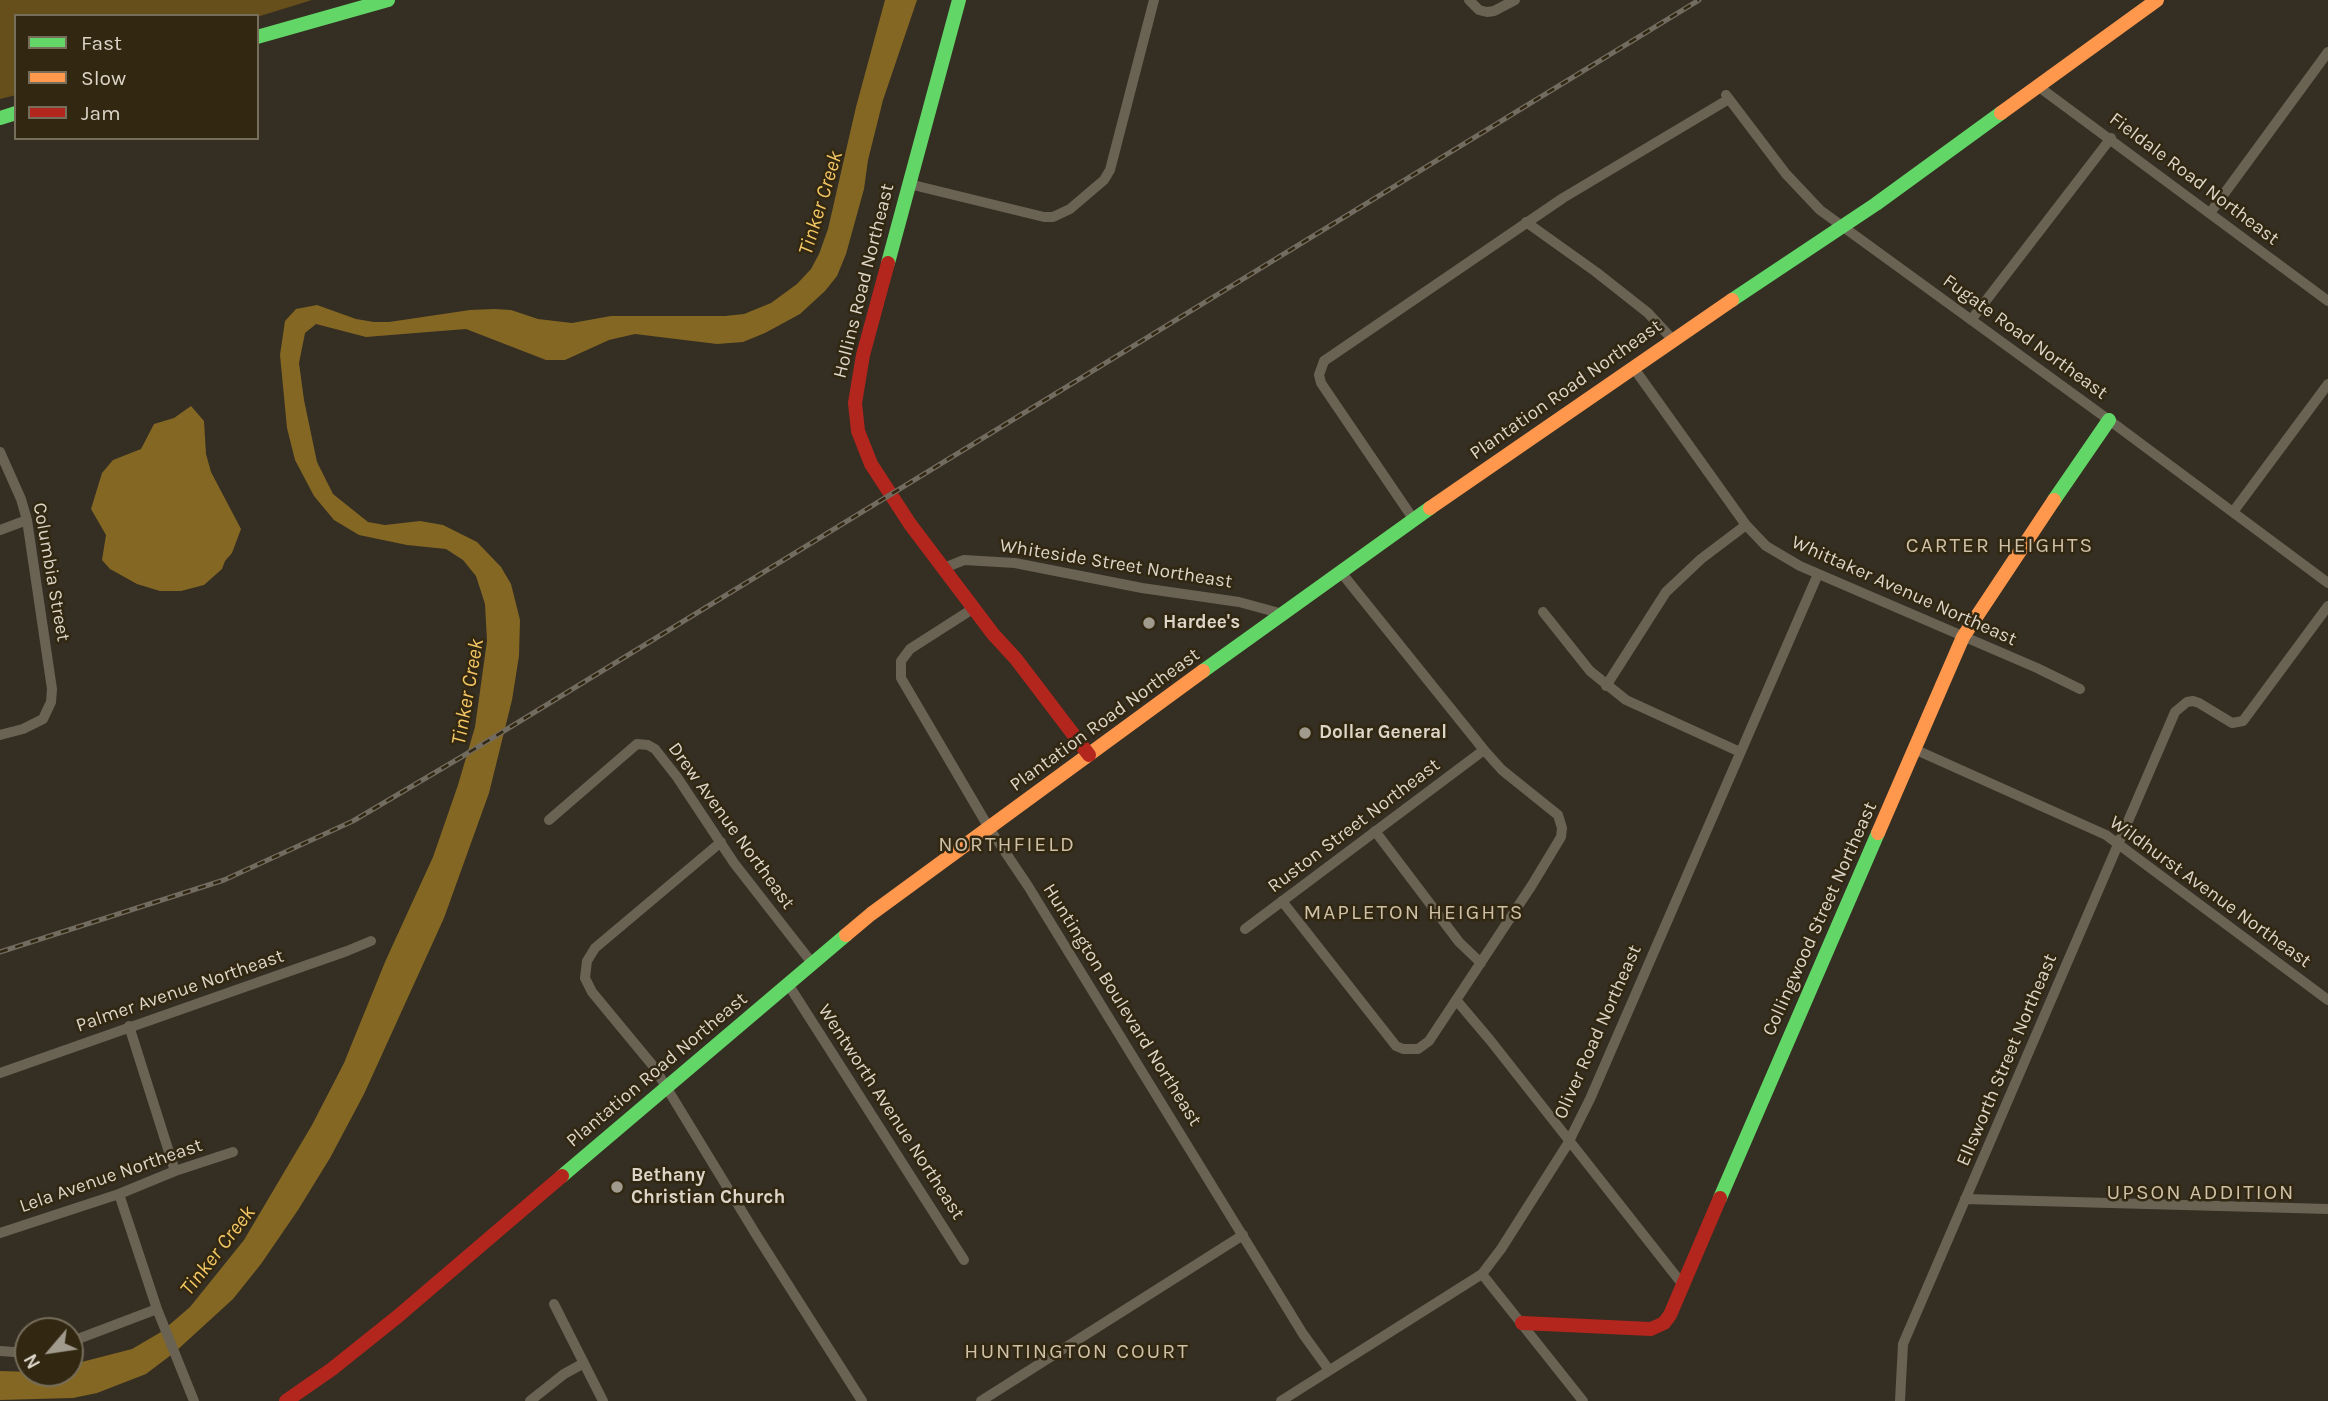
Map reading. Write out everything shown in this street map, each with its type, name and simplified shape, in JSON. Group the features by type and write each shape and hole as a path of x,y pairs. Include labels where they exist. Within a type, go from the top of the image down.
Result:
{"main road":[{"path":"259,36 388,0"},
{"name":"Hollins Road Northeast","path":"958,0 857,380 855,403 858,431 870,464 910,524 1089,755"},
{"name":"Plantation Road Northeast","path":"286,1401 397,1317 871,914 1340,571 1633,367 1842,227 2157,0"},
{"name":"Collingwood Street Northeast","path":"1522,1323 1651,1329 1664,1323 1670,1315 1963,637 2109,420"}],"street":[{"path":"909,184 1044,217 1062,214 1096,188 1110,170 1154,0"},
{"path":"1469,0 1479,10 1487,12 1515,0"},
{"path":"2210,213 2328,52"},
{"name":"Fieldale Road Northeast","path":"2039,87 2328,300"},
{"name":"Fugate Road Northeast","path":"1526,222 1727,97 1801,190 1842,227 2328,583"},
{"path":"1971,320 2110,138"},
{"path":"1415,520 1321,383 1320,367 1328,357 1526,222 1597,272 1648,313 1673,340"},
{"name":"Whittaker Avenue Northeast","path":"1633,367 1746,524 1766,546 1818,574 2080,689"},
{"path":"2233,512 2328,384"},
{"name":"Columbia Street","path":"0,452 21,499 27,520 51,671 51,702 47,712 35,724 0,735"},
{"path":"0,530 27,520"},
{"path":"1606,686 1666,592 1701,559 1746,524"},
{"name":"Whiteside Street Northeast","path":"944,568 964,560 1015,563 1142,588 1240,602 1283,614"},
{"path":"1282,901 1396,1046 1418,1049 1429,1041 1457,1000 1556,848 1561,836 1561,821 1552,808 1510,776 1484,750 1340,571"},
{"name":"Oliver Road Northeast","path":"1281,1401 1482,1274 1501,1249 1569,1140 1600,1078 1818,574"},
{"name":"Ellsworth Street Northeast","path":"1900,1401 1903,1344 2175,712 2187,702 2199,703 2232,723 2244,721 2328,606"},
{"name":"Huntington Boulevard Northeast","path":"974,608 911,649 901,661 901,678 989,828 1028,886 1303,1334 1329,1370"},
{"path":"1544,612 1576,654 1606,686 1652,713 1740,752"},
{"name":"Drew Avenue Northeast","path":"549,820 637,744 648,745 655,749 670,768 759,896 813,963"},
{"name":"Wildhurst Avenue Northeast","path":"1914,749 2106,835 2328,1000"},
{"name":"Ruston Street Northeast","path":"1245,929 1484,750"},
{"path":"1375,831 1459,943 1481,963"},
{"path":"721,842 595,948 587,961 586,978 592,992 641,1050 666,1088 862,1401"},
{"name":"Palmer Avenue Northeast","path":"0,1073 341,954 371,941"},
{"name":"Wentworth Avenue Northeast","path":"788,984 964,1259"},
{"path":"1457,1000 1683,1285"},
{"path":"129,1026 175,1171"},
{"name":"Lela Avenue Northeast","path":"0,1233 119,1194 175,1171 233,1152"},
{"path":"119,1194 157,1309 194,1401"},
{"path":"1965,1199 2328,1209"},
{"path":"981,1401 1243,1235"},
{"path":"1482,1274 1583,1401"},
{"path":"554,1304 603,1401"},
{"path":"84,1337 157,1309"},
{"path":"530,1401 564,1374 584,1363"}],"shaded area":[{"path":"0,0 312,0 259,16 259,14 14,14 14,96 0,99"},
{"path":"885,0 917,0 883,100 868,160 864,189 837,276 800,314 765,333 743,342 717,344 635,334 609,340 565,360 546,360 466,329 366,337 316,324 305,333 299,363 304,400 317,462 333,494 368,522 385,525 420,521 443,525 477,542 501,567 511,584 520,620 519,656 512,700 489,793 444,918 364,1094 298,1210 233,1299 175,1352 146,1374 97,1393 73,1398 0,1400 0,1371 14,1371 14,1387 84,1387 84,1361 132,1349 161,1332 190,1307 244,1240 312,1125 344,1063 385,962 433,857 475,727 487,641 485,604 476,576 463,560 446,549 407,545 359,535 334,520 314,496 295,460 287,428 280,355 285,321 296,309 317,305 356,319 374,322 494,309 572,323 611,316 744,314 771,303 797,284 811,269 828,229 856,107"},
{"path":"191,406 204,421 206,454 211,472 241,529 232,553 222,569 204,585 181,591 160,591 137,584 110,569 102,560 106,535 91,509 102,473 113,460 141,449 154,424 174,418"}],"railway":[{"path":"0,952 224,880 353,821 1699,0"}],"traffic: fast":[{"path":"259,36 388,0"},
{"path":"888,263 959,0"},
{"path":"1732,300 1876,204 2001,113"},
{"path":"0,118 14,114"},
{"path":"2054,500 2109,420"},
{"path":"1203,671 1430,508"},
{"path":"1720,1198 1878,833"},
{"path":"562,1176 846,935"}],"traffic: slow":[{"path":"2001,113 2157,0"},
{"path":"1430,508 1732,300"},
{"path":"1878,833 1963,637 2054,500"},
{"path":"846,935 1203,671"}],"traffic: jam":[{"path":"888,263 863,355 855,403 858,431 871,464 910,524 1089,755"},
{"path":"286,1401 332,1369 397,1317 562,1176"},
{"path":"1522,1323 1651,1329 1664,1323 1670,1315 1720,1198"}],"place":[{"name":"Hardee's","path":"1149,623"},
{"name":"Dollar General","path":"1305,733"},
{"name":"Bethany Christian Church","path":"617,1187"}],"district":[{"name":"CARTER HEIGHTS","path":"2000,546"},
{"name":"NORTHFIELD","path":"1007,845"},
{"name":"MAPLETON HEIGHTS","path":"1414,913"},
{"name":"UPSON ADDITION","path":"2201,1193"},
{"name":"HUNTINGTON COURT","path":"1077,1352"}],"water label":[{"name":"Tinker Creek","path":"821,203"},
{"name":"Tinker Creek","path":"468,692"},
{"name":"Tinker Creek","path":"218,1251"}]}
